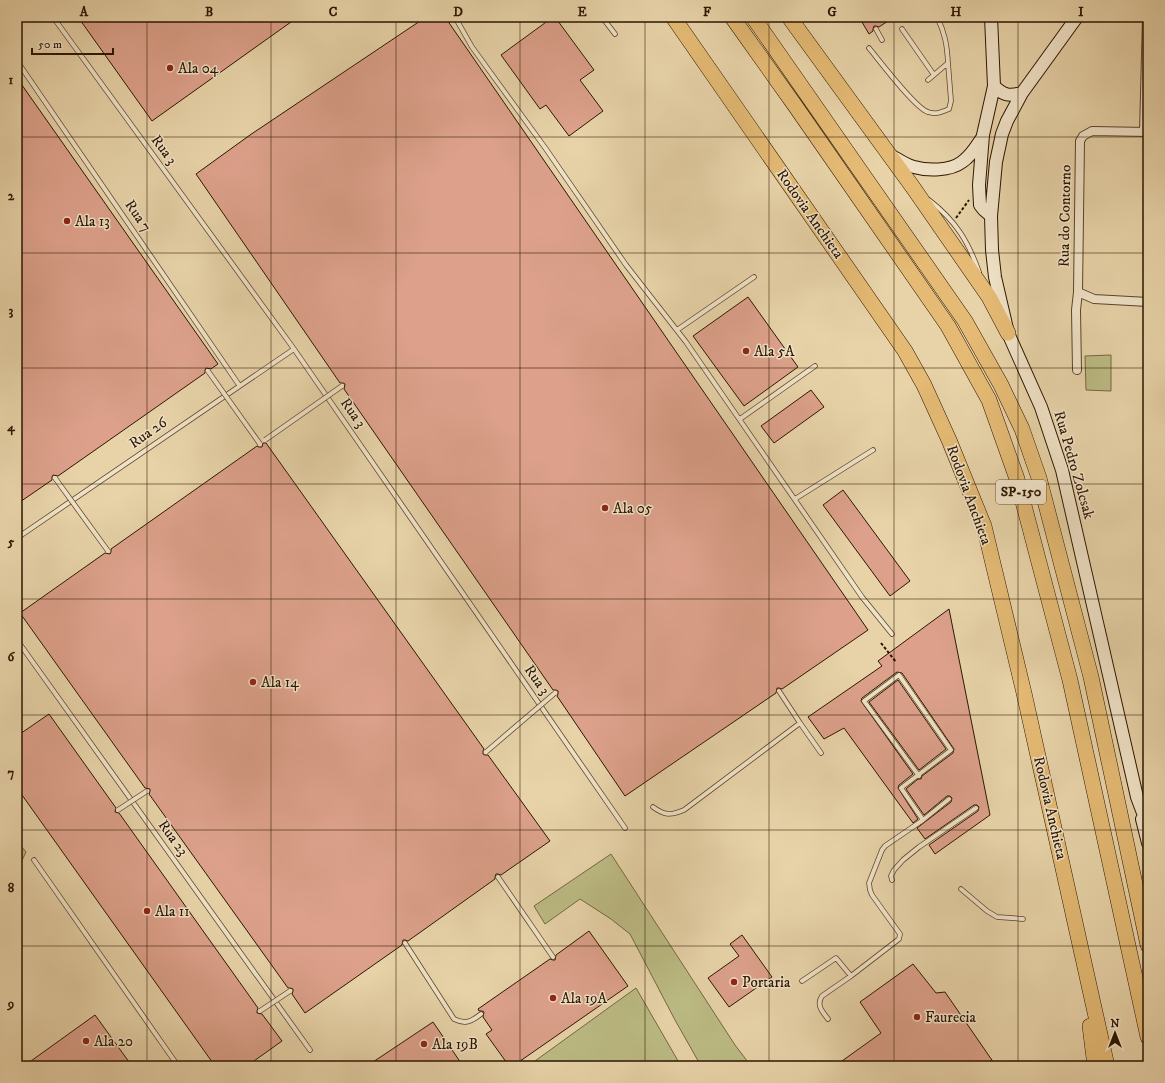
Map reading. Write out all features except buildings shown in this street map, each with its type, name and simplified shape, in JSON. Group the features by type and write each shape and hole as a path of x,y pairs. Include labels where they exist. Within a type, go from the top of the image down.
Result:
{"highway":[{"name":"Rodovia Anchieta","path":"673,17 905,351 924,385 950,440 984,526 1080,940 1107,1066"},
{"name":"SP-150","path":"732,17 796,106 948,326 989,400 1017,479 1070,680 1148,1037"},
{"name":"SP-150","path":"753,17 965,321 1001,385 1022,429 1039,478 1091,677 1148,945"},
{"path":"789,17 912,186 989,297 1008,333"},
{"path":"1080,940 1095,1066"}],"main road":[{"path":"991,17 994,86 983,135 979,185 980,205 991,216"},
{"name":"Rua Pedro Zolcsak","path":"1077,17 1022,93 1007,121 1002,134 996,162 991,216 992,250 996,278 1008,333 1042,407 1062,470 1137,797 1148,826"},
{"path":"994,86 1001,93 1007,95 1022,93"},
{"path":"887,152 905,164 915,167 928,170 949,168 961,163 968,157 976,148 983,135"},
{"path":"1137,797 1148,843"}],"street":[{"path":"1146,132 1148,17"},
{"name":"Rua do Contorno","path":"1078,292 1080,141 1082,136 1092,131 1146,132"},
{"path":"1077,370 1076,310 1078,292 1094,299 1148,302"}],"lane":[{"name":"Rua 3","path":"53,17 294,349 625,828"},
{"path":"455,17 472,47 546,149 626,265 677,330 862,597 892,634"},
{"path":"602,17 615,34"},
{"path":"869,48 916,104 928,112 940,113 949,109 951,101 948,46 937,17"},
{"path":"876,29 882,40"},
{"path":"902,29 934,75"},
{"name":"Rua 7","path":"17,61 239,385"},
{"path":"928,80 948,63"},
{"path":"912,186 936,205 953,222 969,246 989,297"},
{"path":"677,330 754,278"},
{"name":"Rua 26","path":"17,538 239,385 294,349"},
{"path":"740,420 815,366"},
{"path":"208,371 260,444"},
{"path":"264,440 342,386"},
{"path":"795,500 873,450"},
{"path":"55,478 108,551"},
{"name":"Rua 23","path":"17,640 310,1050"},
{"path":"919,776 864,701 900,675 951,750 919,776 902,788 924,820"},
{"path":"779,691 821,753"},
{"path":"486,752 555,693"},
{"path":"653,807 661,813 670,815 684,810 800,723"},
{"path":"118,810 147,791"},
{"path":"828,1019 820,1008 819,1000 822,996 899,939 900,934 872,896 870,890 869,883 876,862 885,846 924,820 949,799"},
{"path":"892,880 891,876 894,870 908,856 976,808"},
{"path":"34,860 178,1066"},
{"path":"498,877 553,957"},
{"path":"961,889 986,912 997,917 1023,919"},
{"path":"405,943 454,1019 463,1023 468,1022 481,1014"},
{"path":"802,981 836,958 851,976"},
{"path":"260,1011 290,991"}],"path":[{"path":"953,222 979,185"},
{"path":"881,643 896,662"}],"shaded area":[{"path":"1111,355 1111,391 1086,390 1085,356"},
{"path":"17,841 26,852 17,871"},
{"path":"611,854 735,1045 751,1066 701,1066 630,934 611,919 580,899 545,924 534,906"},
{"path":"636,988 681,1066 629,1066 625,1061 616,1066 528,1066"}],"place":[{"name":"Ala 04","path":"170,68"},
{"name":"Ala 13","path":"67,221"},
{"name":"Ala 5A","path":"746,351"},
{"name":"Ala 05","path":"605,508"},
{"name":"Ala 14","path":"253,682"},
{"name":"Ala 11","path":"147,911"},
{"name":"Portaria","path":"734,982"},
{"name":"Ala 19A","path":"553,998"},
{"name":"Faurecia","path":"917,1017"},
{"name":"Ala 20","path":"86,1041"},
{"name":"Ala 19B","path":"424,1044"}]}
